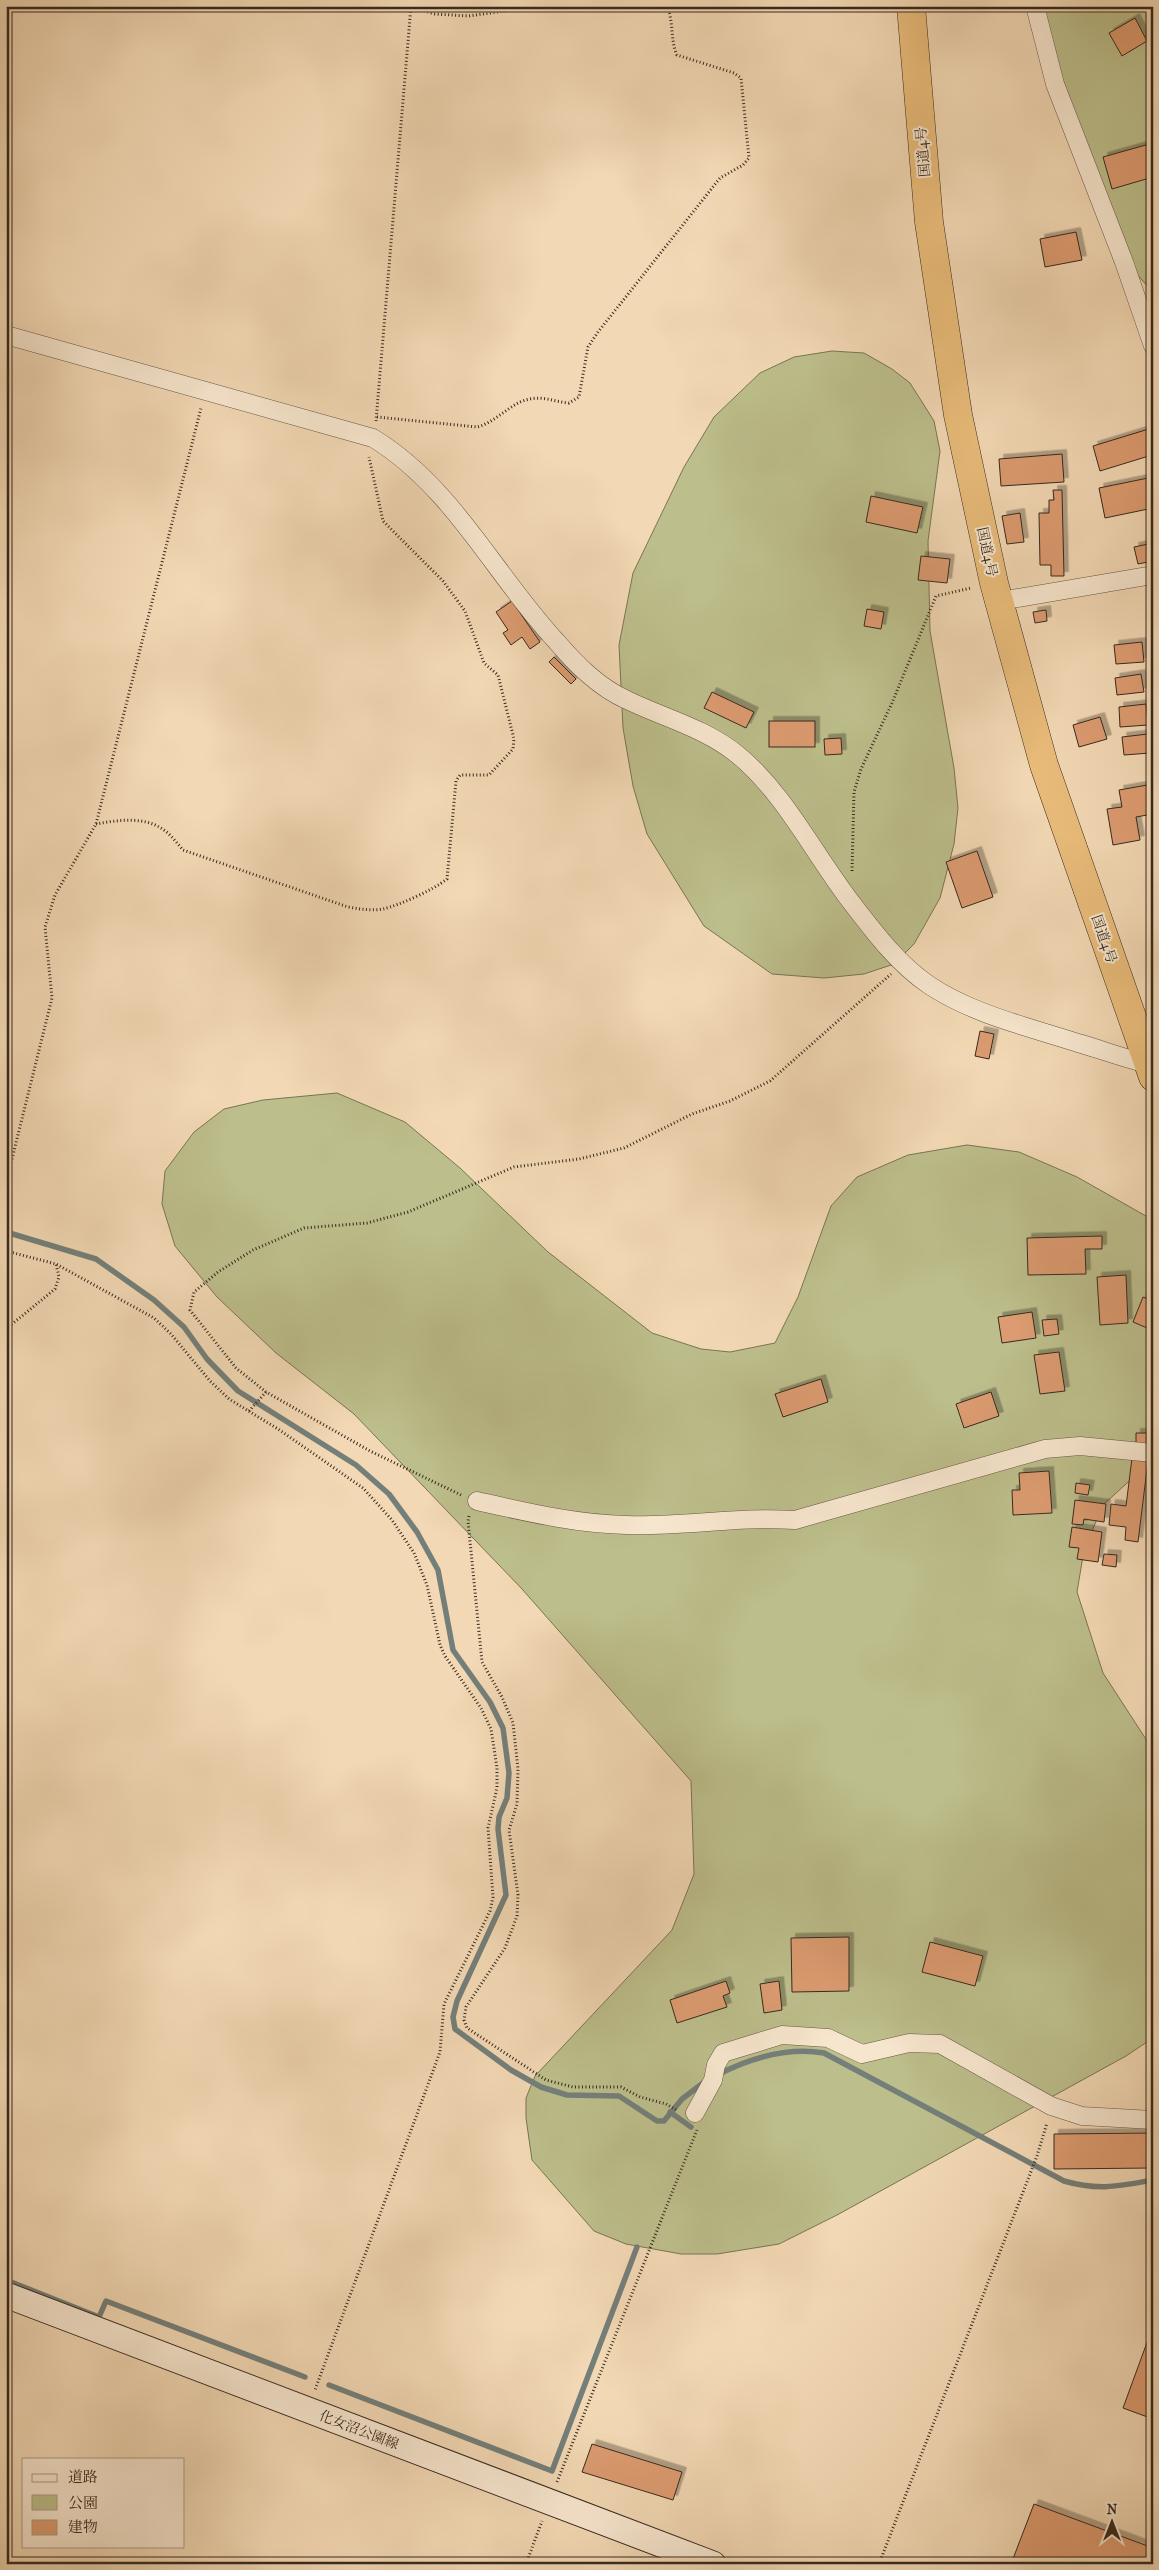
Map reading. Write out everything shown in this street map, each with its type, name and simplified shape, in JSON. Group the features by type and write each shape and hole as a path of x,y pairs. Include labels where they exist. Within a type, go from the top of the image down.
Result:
{"highway":[{"name":"国道4号","path":"911,6 930,232 958,415 997,592 1044,765 1151,1069"}],"main road":[{"name":"化女沼公園線","path":"6,2294 713,2564"}],"street":[{"path":"1035,6 1056,84 1124,262 1153,346"},
{"path":"6,335 373,438 414,467 443,497 553,638 586,674 625,700 700,731 736,754 766,782 851,902 902,964 930,986 965,1005 1151,1069"},
{"path":"997,592 1153,575"},
{"path":"476,1501 557,1519 627,1526 762,1518 795,1520 1046,1450 1080,1446 1153,1453"},
{"path":"695,2113 723,2053 782,2036 828,2038 862,2054 909,2043 940,2044 1052,2106 1082,2116 1153,2120"}],"path":[{"path":"96,824 122,820 144,822 164,829 183,850 355,908 384,909 439,886 447,879 456,781 460,775 489,775 513,749 514,739 498,675 484,663 466,611 444,581 383,521 369,456 377,417 411,6 434,14 469,16 540,6"},
{"path":"377,417 477,427 486,425 527,399 540,398 570,403 579,397 588,347 598,332 720,178 743,165 749,158 741,78 734,73 677,55 673,47 671,16 667,6"},
{"path":"6,1183 52,998 45,927 55,895 96,824 205,390"},
{"path":"851,902 854,792 861,769 892,703 936,596 997,592"},
{"path":"675,2111 666,2104 640,2097 621,2087 573,2087 546,2080 467,2028 464,2020 466,2007 505,1948 517,1916 518,1895 509,1830 517,1804 518,1770 513,1723 502,1697 482,1662 468,1521 476,1501 370,1451 266,1392 236,1368 190,1310 194,1292 218,1272 253,1250 304,1228 367,1223 383,1219 408,1212 514,1168 579,1158 624,1148 692,1114 738,1097 770,1081 902,964"},
{"path":"6,1251 56,1264 154,1318 171,1334 210,1381 229,1399 363,1488 392,1520 414,1553 427,1585 440,1645 491,1729 497,1768 497,1788 488,1828 493,1882 490,1911 444,2004 440,2052 307,2410"},
{"path":"6,1329 55,1290 59,1277 56,1264"},
{"path":"249,1412 266,1392"},
{"path":"879,2564 1037,2156 1052,2106"},
{"path":"526,2564 700,2122 695,2113"}],"green space":[{"path":"1029,6 1153,6 1153,292 1131,268"},
{"path":"832,351 864,353 892,369 910,383 934,421 940,451 928,541 930,631 954,768 958,808 954,844 940,898 914,944 894,964 864,974 824,978 772,974 704,926 647,834 633,786 623,728 619,645 633,573 684,467 714,417 760,373 794,357"},
{"path":"337,1093 405,1122 460,1168 548,1252 652,1333 701,1349 730,1352 775,1343 798,1297 831,1206 857,1177 908,1155 967,1145 1019,1152 1077,1177 1153,1220 1153,1462 1149,1463 1103,1505 1084,1550 1077,1592 1103,1673 1153,1750 1153,2038 1126,2056 837,2215 779,2244 717,2254 681,2254 626,2244 594,2231 532,2160 526,2118 526,2098 535,2076 672,1930 694,1874 691,1781 522,1589 354,1414 276,1353 217,1297 175,1246 162,1204 165,1171 194,1132 224,1109 263,1100"}],"building":[{"path":"1135,18 1147,41 1122,56 1109,33"},
{"path":"1153,143 1153,177 1112,189 1103,157"},
{"path":"1076,232 1082,260 1045,267 1040,239"},
{"path":"1152,428 1153,458 1152,455 1100,471 1093,446"},
{"path":"1062,454 1064,482 1001,486 999,459"},
{"path":"1153,477 1153,508 1105,518 1099,488"},
{"path":"1053,490 1062,490 1064,576 1051,576 1051,565 1040,565 1039,513 1049,513 1049,500 1054,500"},
{"path":"871,496 923,507 917,533 866,522"},
{"path":"1020,513 1024,542 1007,544 1002,516"},
{"path":"1153,543 1153,561 1138,564 1134,547"},
{"path":"921,556 950,559 947,583 918,580"},
{"path":"512,601 540,642 530,649 522,637 511,645 503,633 508,630 496,612"},
{"path":"867,609 884,612 881,629 864,626"},
{"path":"1046,610 1047,621 1035,623 1033,612"},
{"path":"1142,642 1144,662 1116,664 1114,645"},
{"path":"554,657 576,679 571,684 549,662"},
{"path":"1141,674 1144,692 1117,695 1115,678"},
{"path":"712,692 754,712 746,728 704,708"},
{"path":"1146,704 1148,725 1120,727 1119,707"},
{"path":"1100,717 1107,739 1079,747 1073,725"},
{"path":"769,721 815,721 815,747 769,747"},
{"path":"1148,734 1150,753 1124,755 1122,737"},
{"path":"841,738 842,754 825,755 824,739"},
{"path":"1153,784 1153,814 1136,817 1140,840 1113,845 1107,809 1122,807 1119,790"},
{"path":"977,851 993,897 962,908 946,862"},
{"path":"980,1031 994,1034 989,1059 975,1056"},
{"path":"1102,1236 1102,1249 1085,1249 1086,1274 1028,1275 1027,1238"},
{"path":"1126,1275 1128,1323 1100,1325 1097,1277"},
{"path":"1143,1297 1153,1301 1152,1330 1133,1322"},
{"path":"1032,1312 1036,1338 1002,1343 998,1317"},
{"path":"1057,1319 1059,1334 1044,1336 1042,1320"},
{"path":"1059,1352 1065,1391 1040,1394 1034,1355"},
{"path":"821,1379 828,1402 783,1417 775,1394"},
{"path":"991,1392 999,1416 964,1428 956,1404"},
{"path":"1136,1433 1147,1433 1147,1445 1136,1444"},
{"path":"1132,1458 1148,1461 1138,1542 1125,1540 1126,1527 1109,1525 1111,1504 1126,1506"},
{"path":"1049,1471 1052,1513 1013,1515 1012,1490 1020,1490 1019,1473"},
{"path":"1076,1483 1090,1485 1088,1495 1075,1493"},
{"path":"1075,1500 1106,1504 1104,1522 1084,1519 1083,1525 1072,1524"},
{"path":"1072,1527 1102,1532 1098,1562 1077,1559 1079,1548 1069,1547"},
{"path":"1104,1554 1117,1555 1116,1567 1102,1565"},
{"path":"849,1937 849,1991 792,1992 791,1938"},
{"path":"930,1942 983,1956 975,1986 922,1972"},
{"path":"726,1981 730,1993 723,1996 727,2007 677,2023 670,2000"},
{"path":"779,1981 782,2010 764,2013 760,1984"},
{"path":"1153,2133 1152,2168 1054,2169 1054,2134"},
{"path":"1153,2326 1153,2419 1123,2408"},
{"path":"592,2444 682,2472 673,2500 582,2472"},
{"path":"1034,2504 1153,2548 1153,2564 1011,2564"}],"waterway":[{"path":"6,1232 96,1259 154,1300 184,1327 207,1359 238,1391 356,1465 389,1494 417,1532 438,1570 453,1650 490,1702 503,1728 509,1773 507,1798 499,1817 498,1829 506,1895 457,2001 453,2017 455,2029 511,2070 541,2087 567,2095 619,2096 657,2121 664,2121 682,2099 707,2080"},
{"path":"717,2075 769,2055 796,2052 824,2053 1064,2181 1099,2187 1119,2186 1153,2180"},
{"path":"670,2112 691,2127"},
{"path":"329,2385 552,2471 637,2247"},
{"path":"6,2280 99,2317 106,2301 305,2377"}]}
